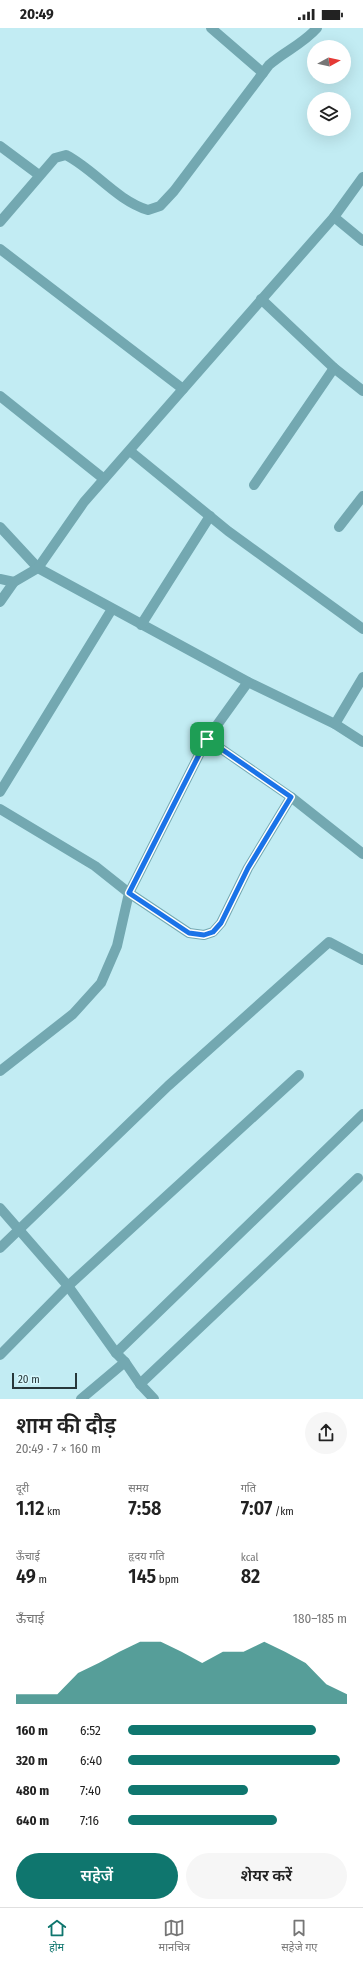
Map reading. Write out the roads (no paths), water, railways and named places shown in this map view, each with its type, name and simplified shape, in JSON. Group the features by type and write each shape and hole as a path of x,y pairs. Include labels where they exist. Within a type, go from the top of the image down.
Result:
{"street":[{"path":"211,28 263,73"},
{"path":"0,222 39,175 56,158 66,155 76,160 134,206 148,210 160,206 174,191 263,73 279,56 302,43 316,28"},
{"path":"0,146 39,175"},
{"path":"0,602 14,582 38,568 84,502 334,217 363,177"},
{"path":"334,217 363,240"},
{"path":"0,249 184,389"},
{"path":"261,300 334,368 363,391"},
{"path":"254,485 334,368"},
{"path":"0,396 104,479"},
{"path":"130,451 210,516 363,629"},
{"path":"339,527 363,496"},
{"path":"141,625 210,516"},
{"path":"0,527 38,568 248,682 335,724 363,742"},
{"path":"0,579 14,582"},
{"path":"0,792 112,609"},
{"path":"335,724 363,677"},
{"path":"0,1071 73,1014 101,983 117,946 129,893 207,739 248,682"},
{"path":"207,739 291,797 363,854"},
{"path":"0,809 95,866 129,893 189,933 204,935 213,932 221,923 248,868 291,797"},
{"path":"0,1248 168,1086 329,942 363,960"},
{"path":"0,1355 68,1286 300,1075"},
{"path":"116,1353 363,1114"},
{"path":"140,1384 358,1178"},
{"path":"0,1208 68,1286 116,1353 125,1362 140,1384 154,1399"},
{"path":"81,1399 125,1362"}]}
